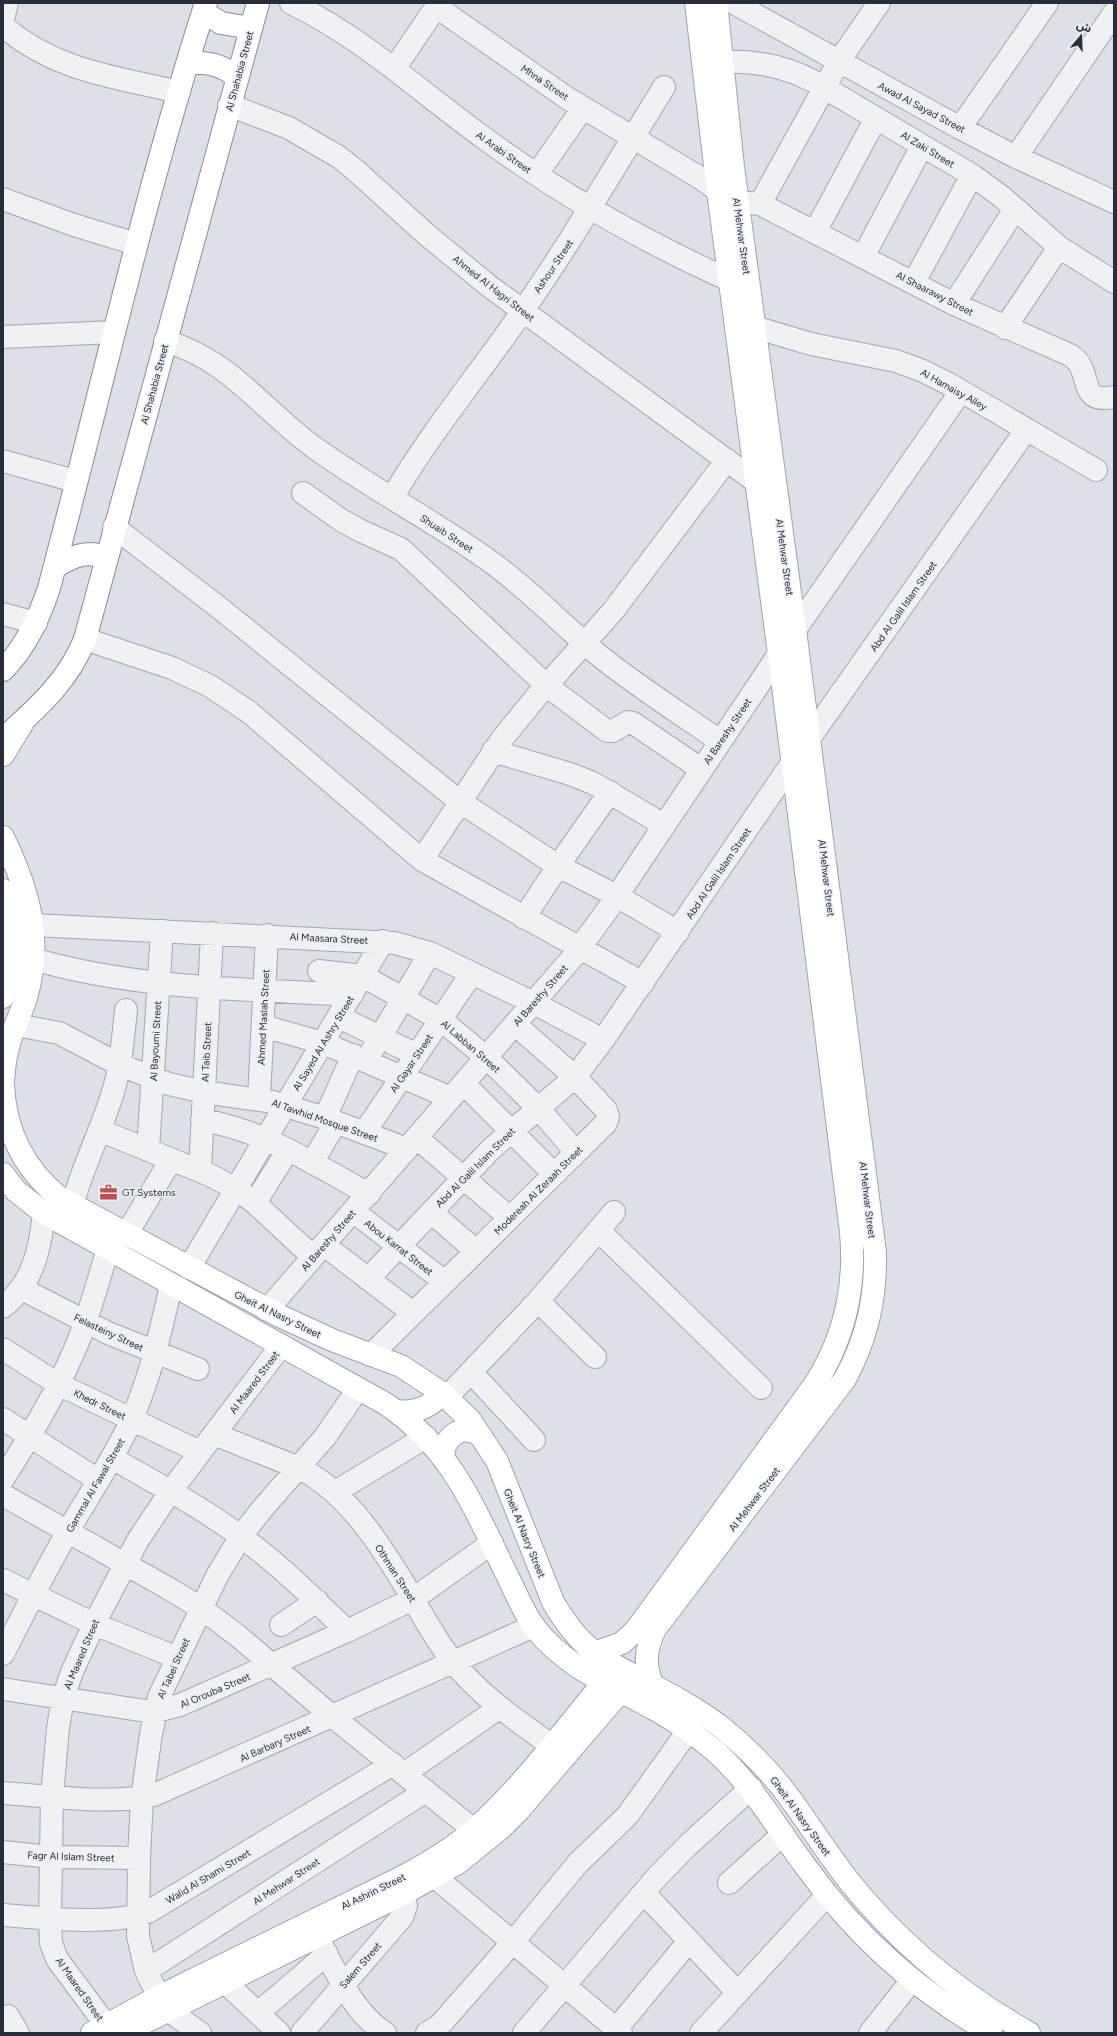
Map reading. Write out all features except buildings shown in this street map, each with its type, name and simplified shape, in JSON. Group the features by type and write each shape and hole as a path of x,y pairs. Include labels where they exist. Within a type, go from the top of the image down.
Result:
{"main road":[{"name":"Al Shahabia Street","path":"3,739 64,679 78,656 85,639 114,527 258,3"},
{"name":"Al Mehwar Street","path":"594,1653 622,1643 642,1622 815,1384 834,1349 847,1311 853,1272 851,1232 779,654 760,468 754,327 737,202 724,168 696,3"},
{"name":"Al Mehwar Street","path":"653,1686 648,1672 646,1657 648,1647 656,1629 845,1379 864,1339 874,1297 875,1252 795,630 760,468 729,280 718,191 724,168 722,62 716,3"},
{"path":"3,670 17,653 36,623 55,567 75,481 136,244 179,92 205,8 221,23 251,28"},
{"path":"188,64 196,62 214,64 237,77"},
{"path":"55,567 82,554 95,554 106,558"},
{"path":"3,755 26,718"},
{"path":"3,837 25,887 33,925 33,960 29,986 9,1043 3,1080"},
{"path":"3,890 7,905 11,944 9,975 3,997"},
{"name":"Gheit Al Nasry Street","path":"3,1085 8,1120 22,1156 30,1168 49,1189 72,1206 267,1310 318,1334 415,1374 445,1395 470,1420 482,1436 497,1461 553,1602 571,1630 594,1653 704,1715 750,1752 789,1796 839,1869 877,1913 916,1951 958,1987 987,2008 1030,2033"},
{"path":"3,1174 16,1191 44,1213 397,1411 426,1437 443,1457 463,1486 534,1626 548,1643 564,1658 612,1687 657,1711 688,1731 724,1760 751,1788 821,1888 856,1928 912,1980 941,2002 989,2033"},
{"path":"397,1411 410,1412 422,1409 445,1395"},
{"path":"443,1457 446,1442 457,1432 472,1431 482,1436"},
{"name":"Al Ashrin Street","path":"107,2030 163,2003 402,1878 437,1857 474,1830 499,1806 551,1745 612,1687"},
{"name":"Al Ashrin Street","path":"163,2003 322,1946 403,1894 458,1863 500,1829 612,1687"},
{"path":"821,1888 822,1882 829,1882 837,1875 839,1869"},
{"path":"856,1928 856,1921 862,1912 870,1911 877,1913"}],"street":[{"path":"3,19 7,3"},
{"name":"Al Arabi Street","path":"291,3 346,34 394,68 450,114 537,174 591,208 657,245 729,280"},
{"name":"Awad Al Sayad Street","path":"734,3 960,128 1016,157 1112,198"},
{"path":"760,204 839,61 879,3"},
{"path":"960,128 1047,3"},
{"name":"Mhna Street","path":"394,68 432,13 439,10 584,108 632,138 702,178 718,191"},
{"path":"1016,157 1114,14"},
{"path":"3,26 30,47 65,64 179,92"},
{"name":"Al Zaki Street","path":"722,62 751,62 773,65 795,72 824,88 972,175 1016,209 1059,247 1114,282"},
{"name":"Ashour Street","path":"392,498 430,438 523,311 591,208 664,87"},
{"name":"Ahmed Al Hagri Street","path":"230,105 289,128 338,157 354,169 432,239 523,311 727,460 760,468"},
{"path":"537,174 584,108"},
{"path":"815,232 876,118"},
{"path":"863,257 922,146"},
{"path":"914,282 972,175"},
{"path":"3,199 74,226 136,244"},
{"name":"Al Shaarawy Street","path":"737,202 760,204 914,282 954,304 1075,358 1084,371 1089,391 1096,398 1112,394"},
{"path":"954,304 1016,209"},
{"path":"1005,328 1059,247"},
{"name":"Al Hamaisy Alley","path":"754,327 811,344 896,361 932,375 1096,470"},
{"path":"3,337 114,332"},
{"name":"Shuaib Street","path":"165,341 193,350 223,368 303,439 337,463 468,546 499,568 541,602 585,643 637,685 720,741"},
{"path":"795,630 960,391"},
{"name":"Abd Al Galil Islam Street","path":"368,1279 463,1178 511,1130 575,1077 643,983 792,763 1026,430"},
{"path":"422,860 493,751 546,685 585,643 634,584 727,460"},
{"path":"3,461 75,481"},
{"path":"303,493 341,520 361,531 401,549 546,685 607,731 613,731 628,722 632,723 701,769"},
{"path":"114,527 217,606 460,801 558,866 617,896 678,932"},
{"path":"3,614 36,623"},
{"path":"85,639 172,668 210,686 249,712 422,860 643,983"},
{"name":"Al Bareshy Street","path":"267,1310 516,1025 580,948 617,896 779,654"},
{"path":"493,751 570,774 610,792 664,825"},
{"path":"524,918 558,866 610,792"},
{"name":"Al Maasara Street","path":"33,925 383,941 407,945 430,953 534,1003 603,1040"},
{"name":"Al Bayoumi Street","path":"148,1150 162,931"},
{"name":"Al Taib Street","path":"200,1171 212,933"},
{"name":"Ahmed Maslah Street","path":"259,1099 267,935"},
{"path":"318,993 320,938"},
{"name":"Al Sayed Al Ashry Street","path":"189,1268 383,941"},
{"path":"312,1163 330,1120 360,1058 380,1038 430,953"},
{"path":"33,960 100,976 158,983 352,995"},
{"name":"Al Labban Street","path":"319,971 363,976 441,1020 486,1058 538,1108 576,1152"},
{"name":"Al Gayar Street","path":"364,1132 472,973"},
{"path":"72,1206 82,1171 110,1101 120,1065 126,1010"},
{"path":"339,1017 417,1055"},
{"name":"Al Tawhid Mosque Street","path":"16,1025 60,1033 120,1065 153,1078 204,1092 259,1099 286,1105 364,1132 412,1144 463,1178 510,1218"},
{"name":"Modereah Al Zeraah Street","path":"371,1355 604,1125 608,1117 606,1110 575,1077 516,1025"},
{"path":"262,1026 323,1043 402,1077 458,1091 511,1130 554,1174"},
{"path":"202,1120 235,1127 266,1139 369,1194"},
{"path":"99,1130 200,1171 236,1189 318,1251 368,1279 413,1313"},
{"path":"255,1202 288,1150"},
{"path":"126,1235 171,1160"},
{"name":"Abou Karrat Street","path":"353,1212 445,1282"},
{"path":"431,1212 476,1251"},
{"path":"445,1395 471,1372 538,1301 614,1212"},
{"path":"3,1307 22,1289 31,1273 38,1255 44,1213"},
{"path":"598,1230 761,1388"},
{"path":"3,1479 30,1435 58,1384 85,1322 108,1249"},
{"name":"Gammal Al Fawal Street","path":"3,1654 33,1595 112,1458 131,1420 155,1353 171,1285"},
{"name":"Felasteiny Street","path":"22,1289 85,1322 155,1353 198,1369"},
{"path":"538,1301 595,1357"},
{"name":"Al Maared Street","path":"107,2030 57,1959 51,1943 52,1796 58,1728 63,1698 72,1672 124,1564 170,1492 281,1346"},
{"name":"Khedr Street","path":"3,1349 58,1384 200,1452"},
{"path":"471,1372 534,1440"},
{"name":"Al Tabei Street","path":"163,2003 146,1971 138,1936 137,1915 142,1798 151,1734 159,1697 217,1576 241,1536 263,1508 325,1437 358,1389"},
{"path":"3,1419 98,1480"},
{"name":"Othman Street","path":"214,1434 299,1468 311,1474 335,1492 348,1505 385,1554 434,1635 454,1663 475,1687 499,1708 551,1745"},
{"path":"335,1492 426,1437"},
{"path":"112,1458 241,1536 317,1601 347,1631"},
{"path":"3,1495 201,1608 238,1636 333,1717 474,1830"},
{"name":"Al Orouba Street","path":"3,1689 156,1711 180,1705 347,1631 413,1599 492,1544"},
{"path":"3,1580 94,1624 178,1658"},
{"path":"281,1625 317,1601"},
{"name":"Al Barbary Street","path":"3,1793 111,1799 142,1798 166,1791 534,1626"},
{"name":"Walid Al Shami Street","path":"3,1915 50,1919 124,1918 137,1915 158,1906 399,1769 499,1708"},
{"path":"427,2033 439,2026 513,1942 578,1862 627,1816 688,1731"},
{"path":"524,2033 644,1893 687,1846 751,1788"},
{"name":"Al Mehwar Street","path":"146,1971 426,1791"},
{"path":"729,1883 783,1834"},
{"name":"Fagr Al Islam Street","path":"3,1852 51,1856 139,1858"},
{"path":"435,1877 565,1985 617,2032 689,1941"},
{"path":"701,2033 738,1993 821,1888"},
{"path":"644,1893 738,1993"},
{"name":"Salem Street","path":"302,2033 402,1917 406,1906 403,1894"},
{"path":"258,2013 322,1946 343,1984 363,2015 373,2025 385,2033"},
{"path":"870,2033 912,1980"},
{"path":"225,1982 279,2033"},
{"path":"163,2003 200,2033"}],"place":[{"name":"GT.Systems","path":"109,1192"}]}
